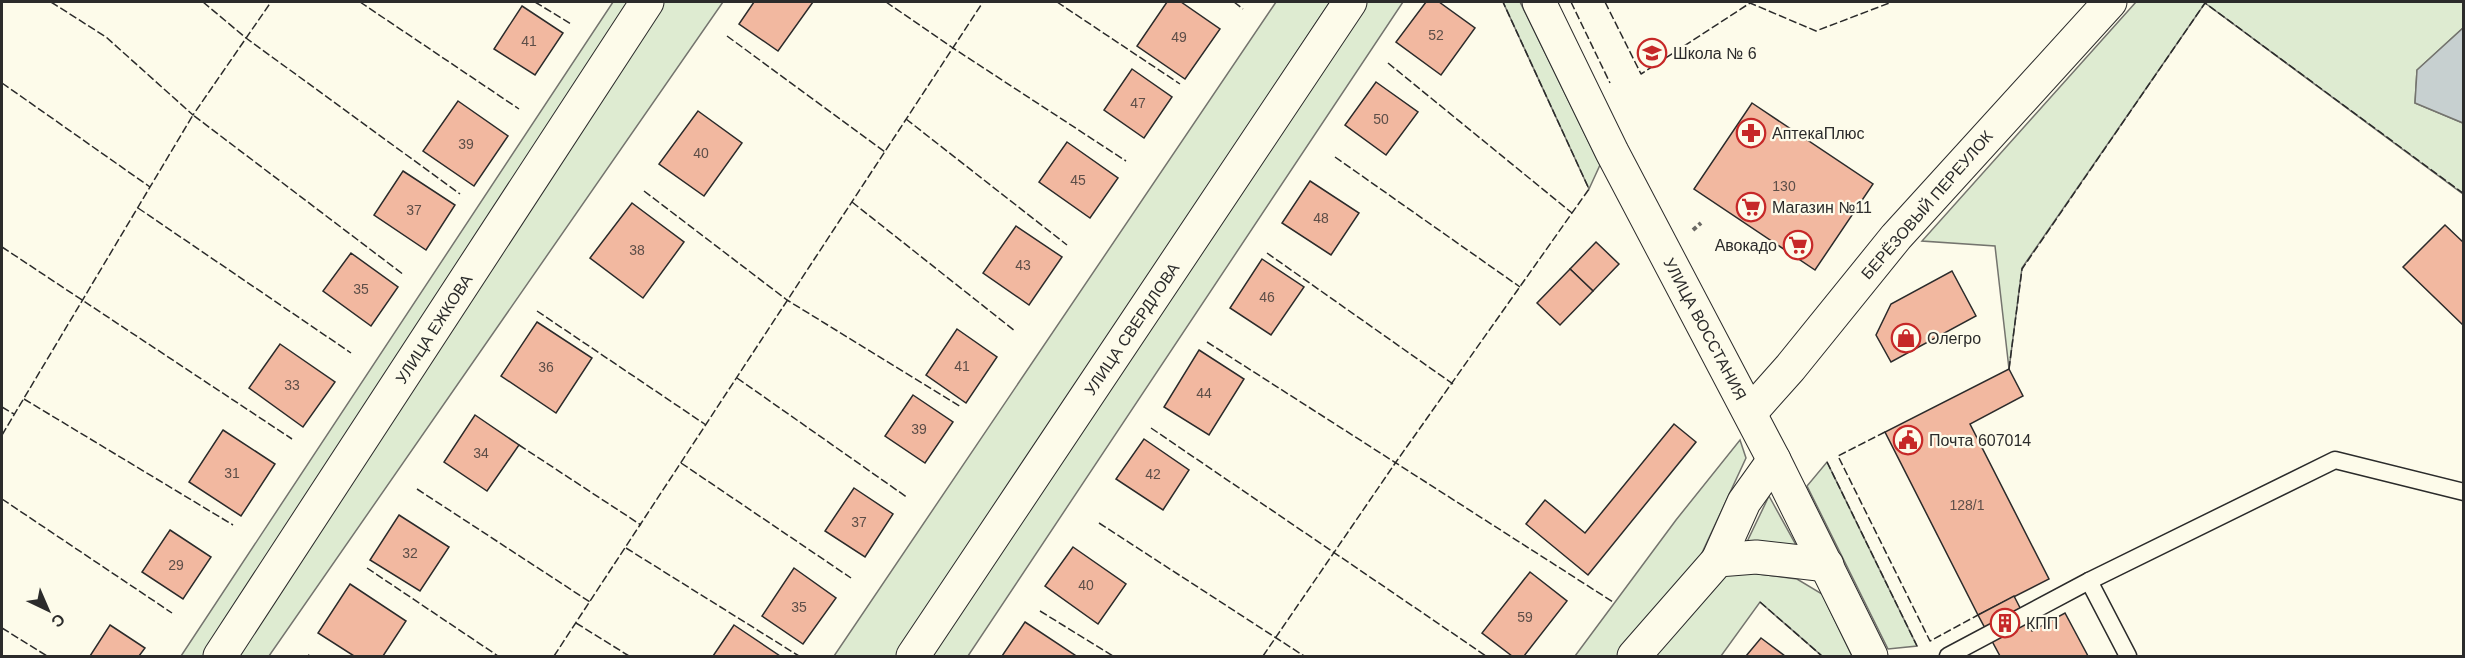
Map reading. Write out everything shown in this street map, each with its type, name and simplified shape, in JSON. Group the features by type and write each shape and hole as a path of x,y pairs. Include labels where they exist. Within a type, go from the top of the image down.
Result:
{"street":[{"name":"УЛИЦА ЕЖКОВА","path":"220,657 647,2"},
{"name":"УЛИЦА СВЕРДЛОВА","path":"913,657 1350,2"},
{"name":"УЛИЦА ВОССТАНИЯ","path":"1539,2 1612,152 1750,413 1871,657"},
{"name":"БЕРЁЗОВЫЙ ПЕРЕУЛОК","path":"1750,413 1790,368 1896,237 2110,2"},
{"path":"1634,657 1719,560 1744,502 1774,460"},
{"path":"1719,560 1756,557 1827,565"}],"lane":[{"path":"1948,657 2089,581 2335,460 2463,492"},
{"path":"2089,581 2128,657"}],"green space":[{"path":"613,2 635,2 208,656 181,656"},
{"path":"663,2 723,2 269,656 235,656"},
{"path":"1276,2 1330,2 897,656 834,656"},
{"path":"1360,2 1403,2 968,656 925,656"},
{"path":"1503,2 1520,2 1600,165 1589,189"},
{"path":"2136,2 2463,2 2463,28 2417,70 2415,103 2463,123 2463,194 2205,3 2022,268 2009,369 1995,246 1922,241"},
{"path":"1740,440 1746,458 1701,555 1620,656 1575,656 1676,520"},
{"path":"1827,462 1917,646 1888,649 1807,486"},
{"path":"1769,496 1796,545 1745,546"},
{"path":"1743,572 1797,579 1822,594 1852,656 1822,656 1760,602 1721,656 1652,656 1720,576"}],"shaded area":[{"path":"2463,28 2463,123 2415,103 2417,70"}],"building":[{"path":"754,2 813,2 778,51 739,24"},
{"path":"1167,2 1181,2 1220,29 1185,79 1137,46"},
{"path":"1426,2 1439,2 1475,28 1441,75 1396,42"},
{"path":"522,6 563,33 535,75 494,49"},
{"path":"1132,69 1172,97 1144,138 1104,110"},
{"path":"1376,82 1418,112 1386,155 1345,125"},
{"path":"458,101 508,136 474,186 423,151"},
{"path":"1752,103 1873,184 1815,270 1694,189"},
{"path":"698,111 742,143 704,196 659,164"},
{"path":"1067,142 1118,178 1090,218 1039,182"},
{"path":"403,171 455,205 426,250 374,215"},
{"path":"1310,181 1359,213 1331,255 1282,223"},
{"path":"632,203 684,242 643,298 590,258"},
{"path":"2445,225 2464,243 2464,326 2403,267"},
{"path":"1016,226 1062,257 1029,305 983,273"},
{"path":"1596,242 1619,264 1593,291 1570,269"},
{"path":"351,253 398,287 371,326 323,291"},
{"path":"1262,259 1304,287 1271,335 1230,308"},
{"path":"1570,269 1593,291 1560,325 1537,303"},
{"path":"1952,271 1976,316 1891,362 1876,335 1891,304"},
{"path":"537,322 592,358 556,413 501,376"},
{"path":"957,329 997,357 966,403 926,375"},
{"path":"280,344 335,382 303,427 249,388"},
{"path":"1199,350 1244,379 1209,435 1164,407"},
{"path":"2009,369 2023,396 1970,424 2049,579 1978,615 1885,432"},
{"path":"913,395 953,422 925,463 885,436"},
{"path":"475,415 519,445 487,491 444,462"},
{"path":"1674,424 1696,442 1588,575 1526,524 1545,500 1585,533"},
{"path":"223,430 275,464 241,516 189,482"},
{"path":"1144,439 1189,470 1163,510 1116,479"},
{"path":"854,488 893,514 865,557 825,531"},
{"path":"399,515 449,547 420,591 370,560"},
{"path":"170,530 211,557 183,599 142,572"},
{"path":"1073,547 1126,584 1098,624 1045,586"},
{"path":"794,568 836,598 803,644 762,616"},
{"path":"1530,572 1567,601 1524,656 1512,656 1482,633"},
{"path":"350,584 406,621 383,656 354,656 318,633"},
{"name":"КПП","path":"2014,596 2032,631 2065,613 2088,656 2000,656 1978,615"},
{"path":"1025,622 1075,655 1002,656"},
{"path":"110,625 145,648 139,656 90,656"},
{"path":"734,625 780,656 713,656"},
{"path":"1761,638 1785,656 1746,656"}],"fence":[{"path":"51,2 106,37 193,115 271,2"},
{"path":"203,2 246,38 460,194"},
{"path":"360,2 519,109"},
{"path":"535,2 571,24"},
{"path":"886,2 1126,161"},
{"path":"554,656 983,2"},
{"path":"1057,2 1180,84"},
{"path":"1234,2 1243,9"},
{"path":"1263,656 1396,462 1589,189 1503,2"},
{"path":"1571,2 1610,83"},
{"path":"1605,2 1641,74 1750,3 1816,31 1892,2"},
{"path":"2009,369 2022,269 2205,3 2464,194"},
{"path":"727,36 885,152"},
{"path":"1388,63 1572,213"},
{"path":"2,83 150,187"},
{"path":"2,435 193,115 404,275"},
{"path":"906,119 1067,245"},
{"path":"1335,157 1520,287"},
{"path":"644,191 787,300 961,407"},
{"path":"852,202 1015,331"},
{"path":"138,208 351,353"},
{"path":"2,247 292,439"},
{"path":"1267,253 1453,384"},
{"path":"537,311 706,425"},
{"path":"1207,342 1613,602"},
{"path":"737,378 908,498"},
{"path":"24,399 233,525"},
{"path":"2,407 14,414"},
{"path":"1151,428 1486,656"},
{"path":"1885,432 1838,456 1930,641 1978,615"},
{"path":"519,445 641,525"},
{"path":"1827,462 1917,646"},
{"path":"681,463 851,578"},
{"path":"417,489 590,602"},
{"path":"2,499 172,613"},
{"path":"1099,523 1304,656"},
{"path":"626,548 799,656"},
{"path":"367,568 498,656"},
{"path":"1760,602 1822,656"},
{"path":"1040,611 1113,656"},
{"path":"576,623 629,656"},
{"path":"2,628 47,656"}],"place":[{"name":"Школа № 6","path":"1652,53"},
{"name":"АптекаПлюс","path":"1751,133"},
{"name":"Магазин №11","path":"1751,207"},
{"name":"Авокадо","path":"1798,245"},
{"name":"Олегро","path":"1906,338"},
{"name":"Почта 607014","path":"1908,440"},
{"name":"КПП","path":"2005,623"}]}
